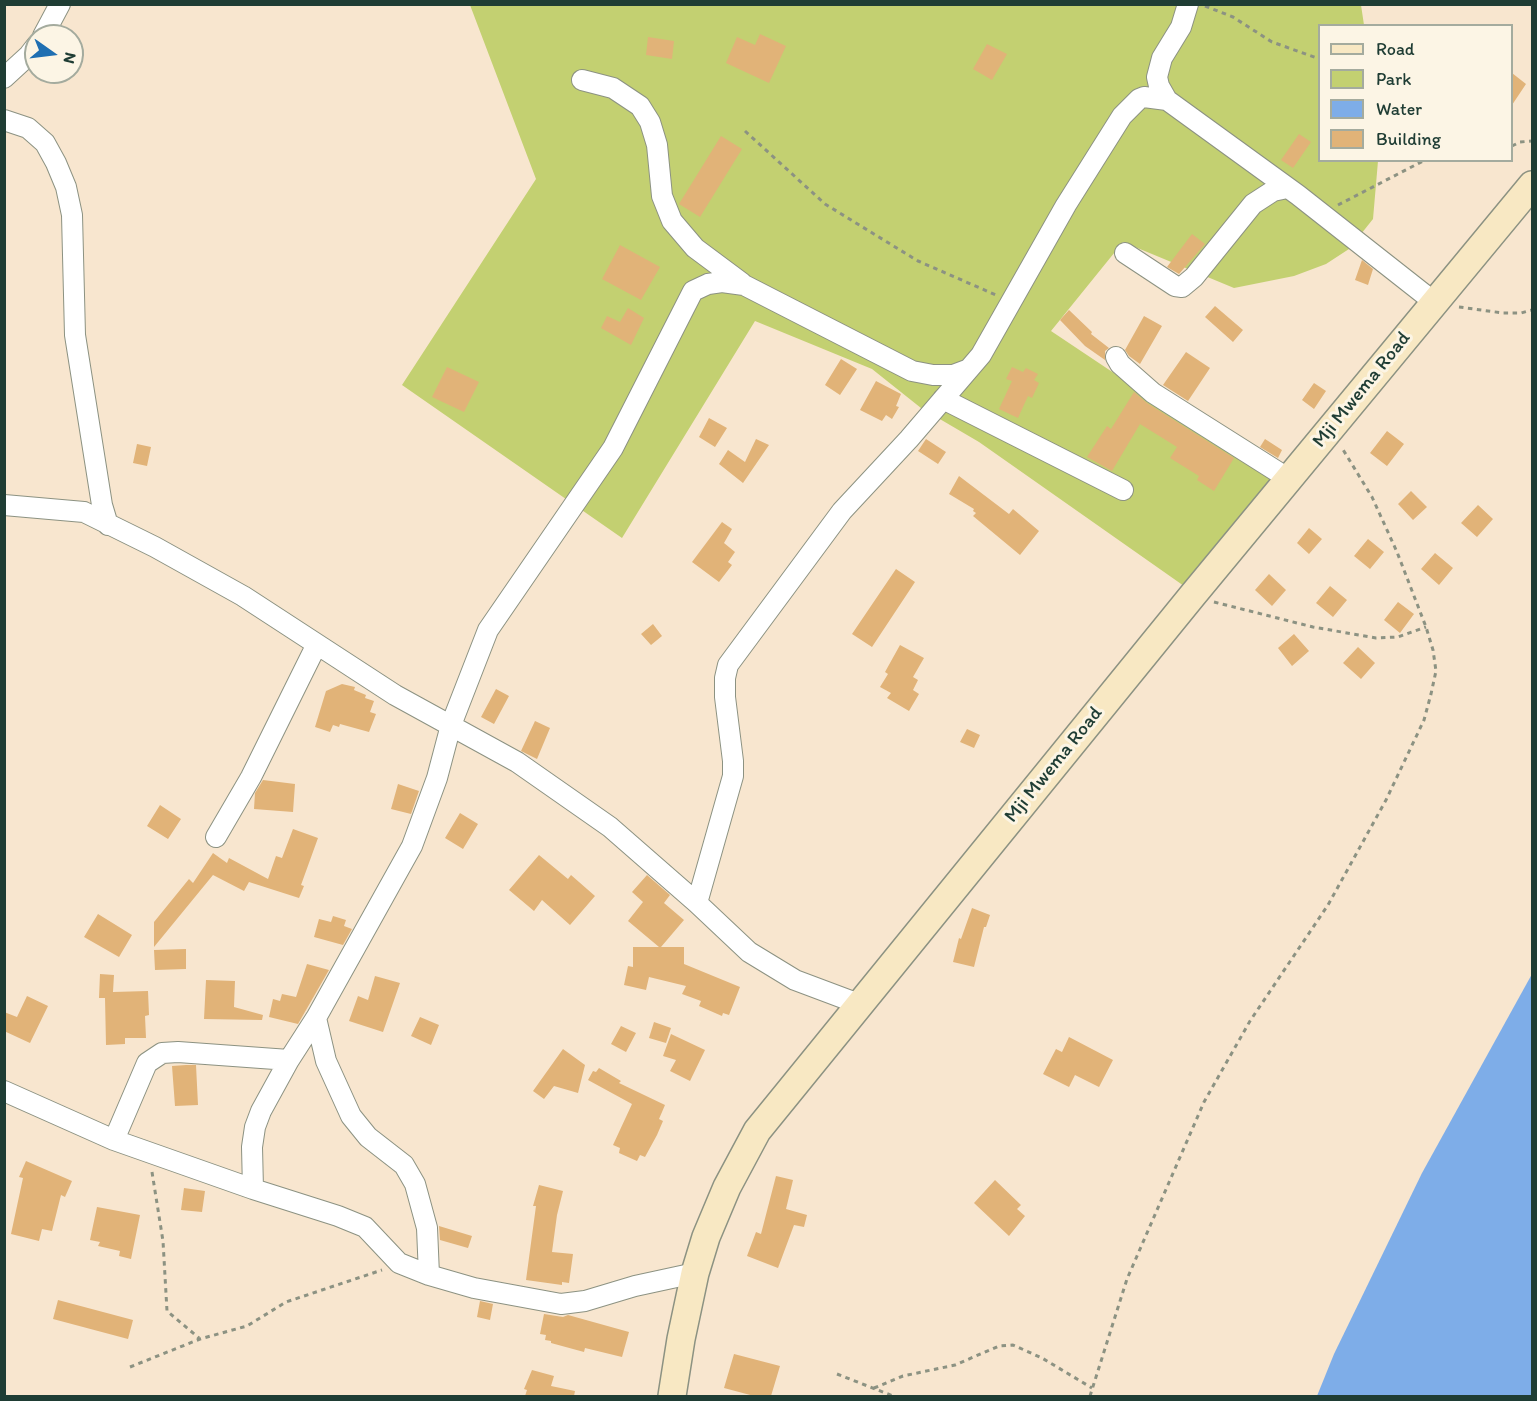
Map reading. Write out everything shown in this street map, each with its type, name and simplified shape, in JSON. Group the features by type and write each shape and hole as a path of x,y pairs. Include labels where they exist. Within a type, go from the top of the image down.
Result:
{"main road":[{"name":"Mji Mwema Road","path":"672,1396 695,1273 706,1237 727,1187 757,1131 1192,596 1533,185"}],"street":[{"path":"49,24 60,4"},
{"path":"1188,4 1180,27 1162,58 1157,77 1167,100 1287,188 1434,302"},
{"path":"4,78 24,60"},
{"path":"582,80 613,88 640,106 650,122 657,145 662,196 672,221 695,248 744,285 912,370 933,375 953,375 969,369"},
{"path":"697,903 733,776 725,697 728,665 842,511 981,355 1066,205 1122,117 1139,99 1144,97 1167,100"},
{"path":"4,120 28,128 45,143 66,187 72,215 75,335 102,505 108,525"},
{"path":"1125,253 1175,286 1182,287 1194,277 1252,204 1273,191 1287,188"},
{"path":"253,1189 252,1147 255,1127 261,1111 412,846 437,778 451,725 488,630 613,448 693,291 715,283 744,285"},
{"path":"1116,357 1120,364 1153,393 1289,479"},
{"path":"943,399 1123,490"},
{"path":"4,505 84,512 200,571 395,695 517,762 610,827 749,952 795,980 859,1004"},
{"path":"216,837 251,777 317,644"},
{"path":"316,1018 326,1061 351,1116 368,1137 404,1165 415,1184 427,1228 429,1275"},
{"path":"114,1140 147,1063 162,1053 178,1052 289,1060"},
{"path":"4,1090 114,1140 365,1227 399,1263 429,1275 484,1290 561,1304 600,1298 635,1286 695,1273"}],"path":[{"path":"1200,4 1233,17 1272,42 1318,58"},
{"path":"745,131 825,204 918,261 1012,301"},
{"path":"1513,146 1520,142 1533,141"},
{"path":"1322,215 1421,162"},
{"path":"1434,302 1503,314 1533,310"},
{"path":"1090,1396 1127,1279 1204,1102 1250,1021 1328,905 1386,800 1424,720 1436,671 1426,627 1397,552 1372,497 1330,429"},
{"path":"1192,596 1314,627 1376,638 1398,637 1426,627"},
{"path":"149,1152 163,1241 167,1311 200,1339"},
{"path":"130,1367 200,1339 247,1326 286,1302 357,1280 399,1263"},
{"path":"874,1388 903,1376 955,1365 999,1346 1012,1345 1042,1358 1092,1388"},
{"path":"837,1374 893,1396"}],"green space":[{"path":"470,5 1361,5 1364,24 1318,24 1318,162 1378,162 1373,219 1349,249 1326,264 1294,276 1234,288 1123,242 1051,331 1271,478 1184,586 979,442 921,408 872,369 755,321 622,538 402,385 536,179"}],"water":[{"path":"1532,974 1532,1396 1317,1396 1334,1354 1422,1173"}],"building":[{"path":"760,34 786,46 769,83 726,63 737,37 755,45"},
{"path":"648,37 674,41 672,59 646,55"},
{"path":"987,44 1007,54 992,80 973,69"},
{"path":"1513,74 1526,84 1513,104"},
{"path":"1299,134 1311,142 1293,168 1281,160"},
{"path":"721,136 742,149 700,217 679,204"},
{"path":"1192,234 1205,244 1179,274 1167,267"},
{"path":"620,245 660,267 641,300 602,279"},
{"path":"1362,260 1373,269 1368,285 1355,280"},
{"path":"1215,306 1243,330 1233,342 1205,317"},
{"path":"628,308 644,318 631,345 601,328 607,316 620,322"},
{"path":"1069,310 1092,332 1091,334 1109,348 1105,351 1105,360 1085,346 1060,320"},
{"path":"1144,316 1162,326 1140,364 1125,350"},
{"path":"1186,352 1210,368 1188,401 1163,385"},
{"path":"841,359 857,369 840,395 825,385"},
{"path":"447,367 479,382 464,412 432,397"},
{"path":"1012,367 1023,372 1026,368 1038,374 1034,380 1039,383 1032,398 1028,396 1018,418 999,409 1012,381 1006,379"},
{"path":"876,381 901,394 896,406 899,407 892,419 886,415 882,421 860,410"},
{"path":"1314,383 1326,391 1314,409 1302,400"},
{"path":"1134,392 1147,403 1234,458 1214,491 1197,480 1199,476 1170,458 1177,447 1140,424 1112,471 1087,457 1107,426 1111,429"},
{"path":"709,418 727,428 715,447 699,437"},
{"path":"1387,431 1404,444 1387,466 1370,453"},
{"path":"756,439 769,445 743,483 719,464 728,450 745,462"},
{"path":"926,439 946,452 938,464 918,451"},
{"path":"1265,439 1282,450 1278,458 1260,447"},
{"path":"137,444 151,447 147,466 133,463"},
{"path":"959,476 1009,514 1013,509 1039,531 1020,555 973,516 976,513 974,509 949,494"},
{"path":"1411,491 1427,507 1413,520 1398,504"},
{"path":"1478,505 1493,519 1477,537 1461,523"},
{"path":"722,522 732,529 724,543 735,552 728,562 732,565 719,582 692,562"},
{"path":"1309,528 1322,539 1309,554 1297,543"},
{"path":"1368,539 1384,552 1370,569 1354,556"},
{"path":"1435,553 1453,568 1439,585 1421,569"},
{"path":"896,569 915,582 872,647 852,634"},
{"path":"1269,574 1286,590 1272,606 1255,590"},
{"path":"1330,586 1347,600 1333,617 1316,603"},
{"path":"1398,602 1414,614 1400,633 1384,620"},
{"path":"653,624 662,636 651,645 641,634"},
{"path":"1294,634 1309,651 1292,666 1278,648"},
{"path":"900,645 924,658 913,677 918,680 913,690 919,694 909,711 887,698 891,693 880,687 888,674 885,672"},
{"path":"1358,647 1375,663 1361,679 1343,663"},
{"path":"342,684 355,687 354,690 374,701 370,712 376,714 369,732 340,724 339,727 333,725 330,732 315,727 326,691"},
{"path":"496,689 509,696 494,724 481,717"},
{"path":"535,721 550,728 537,759 521,751"},
{"path":"967,729 980,735 974,748 960,742"},
{"path":"263,780 295,784 293,812 254,809 255,793"},
{"path":"398,784 419,791 411,814 391,809"},
{"path":"160,805 181,819 168,839 147,826"},
{"path":"460,813 478,824 463,849 445,838"},
{"path":"293,829 318,838 301,885 304,886 299,898 249,882 244,891 213,875 154,947 154,922 189,879 193,883 213,853 227,863 229,858 268,879 276,856 282,858"},
{"path":"539,855 568,879 571,875 595,896 570,925 542,900 534,911 509,890"},
{"path":"647,875 670,895 664,903 684,920 661,947 684,947 684,964 740,987 729,1015 723,1013 722,1016 699,1006 701,1001 682,994 686,986 649,977 646,990 624,985 628,966 633,967 633,947 659,947 628,921 643,902 632,892"},
{"path":"972,908 990,915 984,927 974,967 953,962 959,938 961,939"},
{"path":"98,914 132,935 119,957 84,937"},
{"path":"333,916 346,920 344,926 352,929 343,945 314,937 319,919 331,922"},
{"path":"186,949 186,969 155,970 154,950"},
{"path":"307,964 329,970 298,1024 269,1017 273,999 280,1001 282,994 296,997"},
{"path":"100,974 114,975 113,992 148,991 149,1015 145,1016 146,1038 125,1038 125,1044 106,1045 105,998 99,998"},
{"path":"375,976 400,983 383,1032 349,1021 358,996 368,1000"},
{"path":"206,980 235,981 234,1007 263,1015 262,1020 204,1019"},
{"path":"27,996 48,1006 30,1043 4,1031 4,1012 17,1017"},
{"path":"420,1017 439,1025 431,1045 411,1036"},
{"path":"654,1022 671,1028 666,1043 649,1038"},
{"path":"621,1026 636,1033 626,1052 611,1044"},
{"path":"671,1034 705,1050 690,1081 670,1071 676,1060 663,1056"},
{"path":"1069,1037 1113,1060 1099,1087 1075,1075 1069,1087 1043,1074 1056,1049 1062,1052"},
{"path":"563,1049 585,1065 578,1093 554,1086 544,1099 533,1091"},
{"path":"196,1065 198,1105 175,1106 172,1066"},
{"path":"599,1068 621,1081 619,1083 665,1105 659,1119 663,1121 657,1135 645,1157 640,1155 637,1161 619,1153 620,1148 613,1145 632,1104 588,1080 593,1071 596,1072"},
{"path":"26,1161 72,1181 65,1197 61,1195 52,1231 42,1229 39,1241 11,1234 23,1178 19,1177"},
{"path":"776,1176 793,1180 786,1209 807,1215 804,1227 794,1225 778,1268 747,1256 756,1232 761,1234"},
{"path":"995,1180 1021,1205 1017,1209 1025,1216 1009,1236 974,1203"},
{"path":"539,1185 563,1191 552,1252 573,1254 569,1283 562,1282 562,1285 526,1280 536,1206 533,1206"},
{"path":"184,1188 205,1191 202,1212 181,1210"},
{"path":"97,1207 140,1215 131,1259 119,1256 120,1251 98,1246 100,1242 90,1240"},
{"path":"439,1226 472,1236 468,1248 440,1240"},
{"path":"58,1300 133,1320 128,1339 53,1319"},
{"path":"480,1301 493,1304 490,1320 477,1317"},
{"path":"544,1314 563,1317 568,1315 629,1332 622,1357 585,1348 584,1352 545,1340 546,1335 540,1334"},
{"path":"734,1354 780,1366 771,1396 754,1396 724,1388"},
{"path":"532,1370 554,1376 551,1386 575,1391 574,1396 525,1396 527,1390 524,1389"}]}
